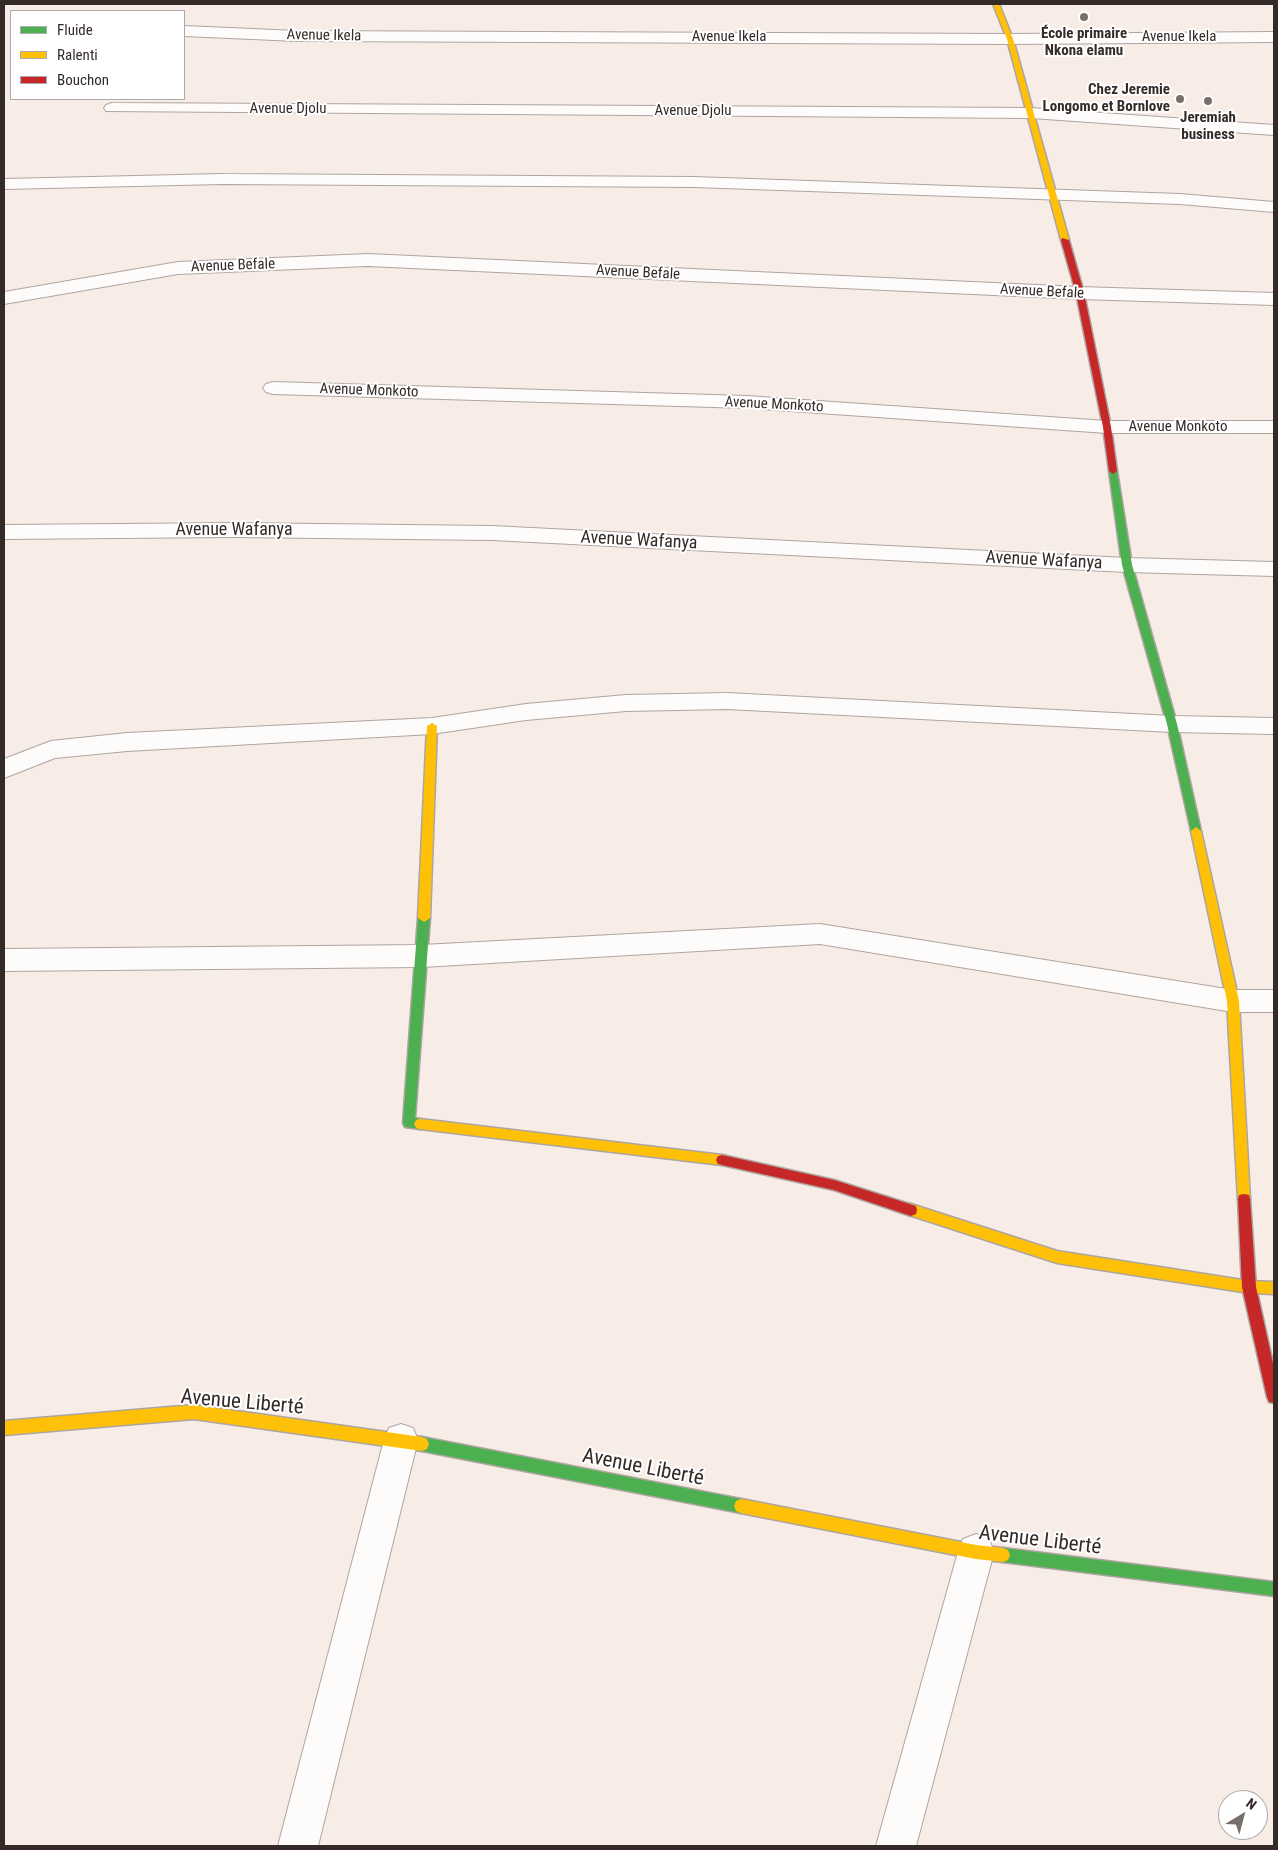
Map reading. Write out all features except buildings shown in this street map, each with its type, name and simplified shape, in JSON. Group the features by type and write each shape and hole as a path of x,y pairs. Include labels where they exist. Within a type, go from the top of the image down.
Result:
{"street":[{"path":"996,4 1010,39 1080,293 1106,427 1127,565 1172,724 1233,1001 1249,1287 1274,1397"},
{"name":"Avenue Ikela","path":"185,31 297,36 1010,39 1274,37"},
{"name":"Avenue Djolu","path":"112,108 1031,113 1274,130"},
{"path":"4,184 223,179 694,182 1180,199 1274,207"},
{"name":"Avenue Befale","path":"4,298 178,268 368,260 1080,293 1274,299"},
{"name":"Avenue Monkoto","path":"273,388 747,402 1106,427 1274,427"},
{"name":"Avenue Wafanya","path":"4,532 234,530 492,533 1127,565 1274,569"},
{"path":"4,769 51,750 127,742 432,726 526,712 626,703 728,701 1172,724 1274,726"},
{"path":"432,726 422,956 409,1123 710,1157 834,1186 1057,1256 1249,1287 1274,1288"},
{"path":"4,960 422,956 820,934 1233,1001 1274,1000"},
{"name":"Avenue Liberté","path":"4,1428 194,1412 401,1440 976,1552 1274,1589"},
{"path":"298,1846 401,1440"},
{"path":"896,1846 976,1552"}],"traffic: fast":[{"path":"1113,471 1127,565 1172,724 1196,831"},
{"path":"420,1124 409,1123 424,918"},
{"path":"422,1444 741,1506"},
{"path":"1003,1555 1274,1589"}],"traffic: slow":[{"path":"996,4 1010,39 1065,240"},
{"path":"424,918 432,726"},
{"path":"1196,831 1233,1001 1244,1199"},
{"path":"420,1124 722,1160"},
{"path":"911,1210 1057,1257 1249,1287 1274,1288"},
{"path":"4,1428 194,1412 422,1444"},
{"path":"741,1506 976,1552 1003,1555"}],"traffic: jam":[{"path":"1065,240 1080,293 1107,427 1113,471"},
{"path":"722,1160 834,1185 911,1210"},
{"path":"1244,1199 1249,1287 1274,1397"}],"place":[{"name":"École primaire Nkona elamu","path":"1084,17"},
{"name":"Chez Jeremie Longomo et Bornlove","path":"1180,99"},
{"name":"Jeremiah business","path":"1208,101"}]}
